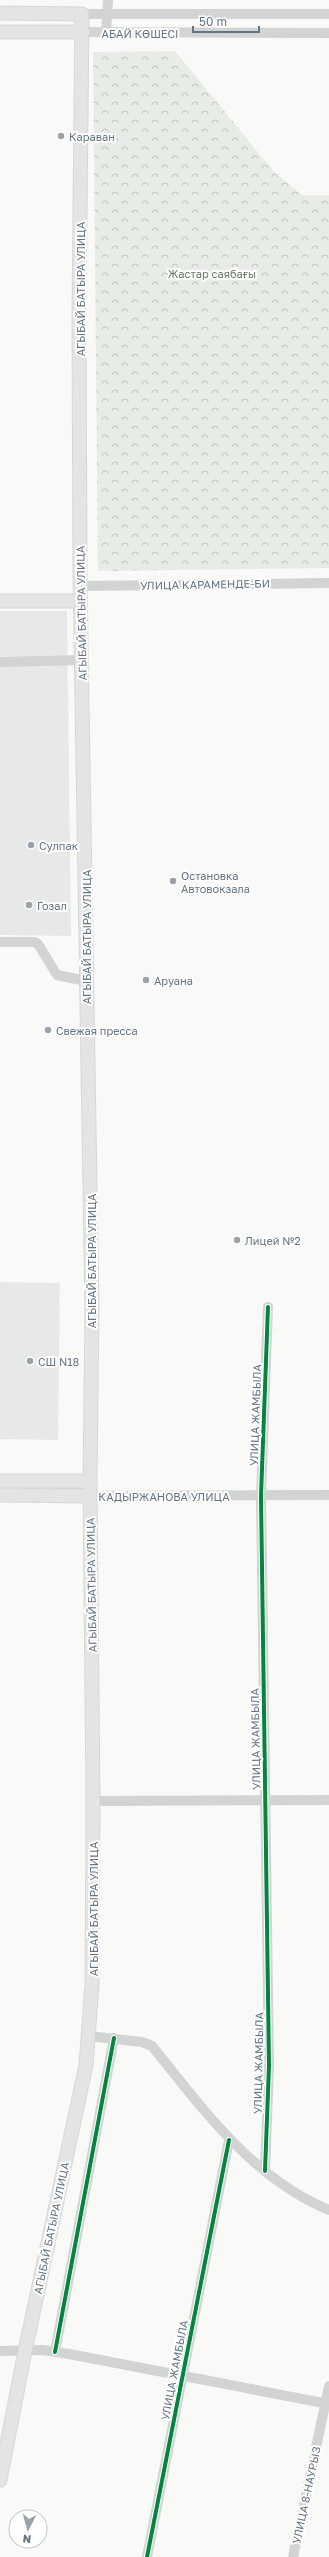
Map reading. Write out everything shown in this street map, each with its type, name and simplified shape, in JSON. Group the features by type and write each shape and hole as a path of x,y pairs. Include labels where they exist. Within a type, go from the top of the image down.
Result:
{"main road":[{"name":"АБАЙ КӨШЕСІ","path":"0,13 82,14"},
{"name":"АГЫБАЙ БАТЫРА УЛИЦА","path":"0,2480 24,2351 86,2065 92,1985 94,1801 90,1481 92,1293 80,601 79,315 82,14"},
{"name":"АБАЙ КӨШЕСІ","path":"0,32 83,32"},
{"path":"0,602 80,601"},
{"name":"КАДЫРЖАНОВА УЛИЦА","path":"0,1481 90,1481"},
{"name":"КАДЫРЖАНОВА УЛИЦА","path":"0,1495 90,1496"}],"street":[{"path":"106,32 108,0"},
{"name":"АБАЙ КӨШЕСІ","path":"82,14 329,14"},
{"name":"АБАЙ КӨШЕСІ","path":"83,32 329,33"},
{"name":"УЛИЦА КАРАМЕНДЕ-БИ","path":"80,586 329,583"},
{"path":"0,662 82,660"},
{"path":"0,942 34,942 38,944 56,976 86,981"},
{"name":"УЛИЦА ЖАМБЫЛА","path":"265,2171 269,2066 261,1496 268,1308"},
{"name":"КАДЫРЖАНОВА УЛИЦА","path":"90,1496 329,1495"},
{"path":"94,1801 329,1800"},
{"path":"89,2036 142,2042 152,2046 229,2140 265,2171 312,2203 329,2210"},
{"path":"55,2352 114,2038"},
{"name":"УЛИЦА ЖАМБЫЛА","path":"147,2557 229,2140"},
{"path":"0,2351 55,2352 183,2375 327,2404"},
{"name":"УЛИЦА 8-НАУРЫЗ","path":"294,2557 327,2404 329,2386"}],"shaded area":[{"path":"0,611 67,611 71,936 0,935"},
{"name":"СШ N18","path":"0,1282 60,1283 58,1440 0,1439"}],"green space":[{"name":"Жастар саябағы","path":"175,51 275,173 302,195 329,195 329,568 98,571 93,52"}],"cycle path":[{"path":"265,2171 269,2066 261,1496 268,1307"},
{"path":"55,2352 114,2038"},
{"path":"147,2557 229,2140"}],"place":[{"name":"Караван","path":"61,136"},
{"name":"Сулпак","path":"31,845"},
{"name":"Остановка Автовокзала","path":"173,881"},
{"name":"Гозал","path":"29,905"},
{"name":"Аруана","path":"146,980"},
{"name":"Свежая пресса","path":"48,1030"},
{"name":"Лицей №2","path":"237,1240"},
{"name":"СШ N18","path":"30,1361"}]}
